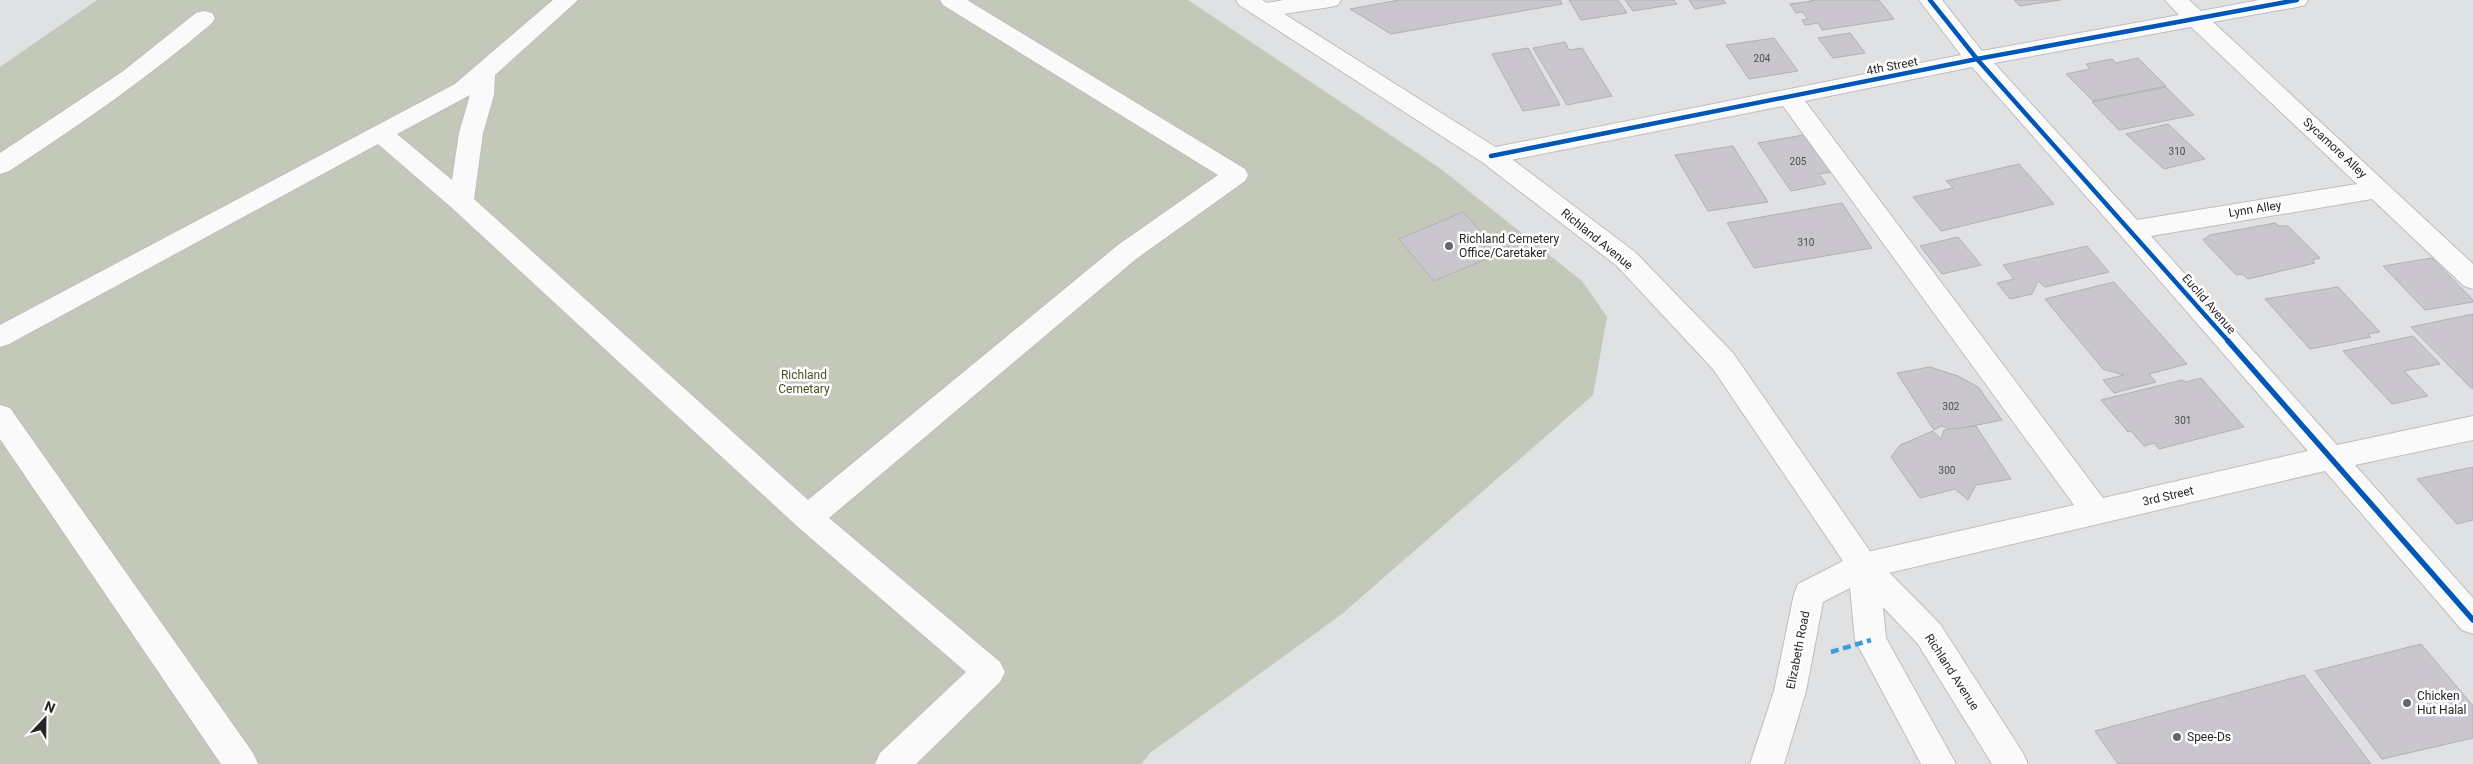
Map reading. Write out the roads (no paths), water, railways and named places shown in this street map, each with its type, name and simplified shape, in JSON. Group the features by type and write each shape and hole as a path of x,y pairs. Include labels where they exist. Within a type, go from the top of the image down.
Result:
{"street":[{"path":"0,337 463,89 567,0"},
{"path":"808,518 1127,252 1236,175 951,0"},
{"path":"1255,5 1330,0"},
{"name":"Euclid Avenue","path":"1930,0 1977,59 2131,230 2473,620"},
{"name":"Sycamore Alley","path":"2176,0 2473,279"},
{"name":"4th Street","path":"1491,156 1977,59 2297,0"},
{"name":"Richland Avenue","path":"1255,5 1491,156 1626,259 1722,361 1863,566 1929,634 2011,764"},
{"path":"0,165 70,120 162,56 204,18"},
{"path":"461,202 468,151 482,95 484,73"},
{"path":"1789,97 2096,512"},
{"path":"381,133 461,202 808,518 990,672 892,764"},
{"name":"Lynn Alley","path":"2131,230 2379,189"},
{"path":"0,416 241,764"},
{"name":"3rd Street","path":"1863,566 2330,458 2473,428"},
{"name":"Richland Avenue","path":"1863,566 1871,640 1939,764"},
{"name":"Elizabeth Road","path":"1767,764 1790,691 1809,594 1863,566"}],"place":[{"name":"Richland Cemetery Office/Caretaker","path":"1449,246"},
{"name":"Chicken Hut Halal","path":"2407,703"},
{"name":"Spee-Ds","path":"2177,737"}],"park label":[{"name":"Richland Cemetary","path":"804,382"}]}
